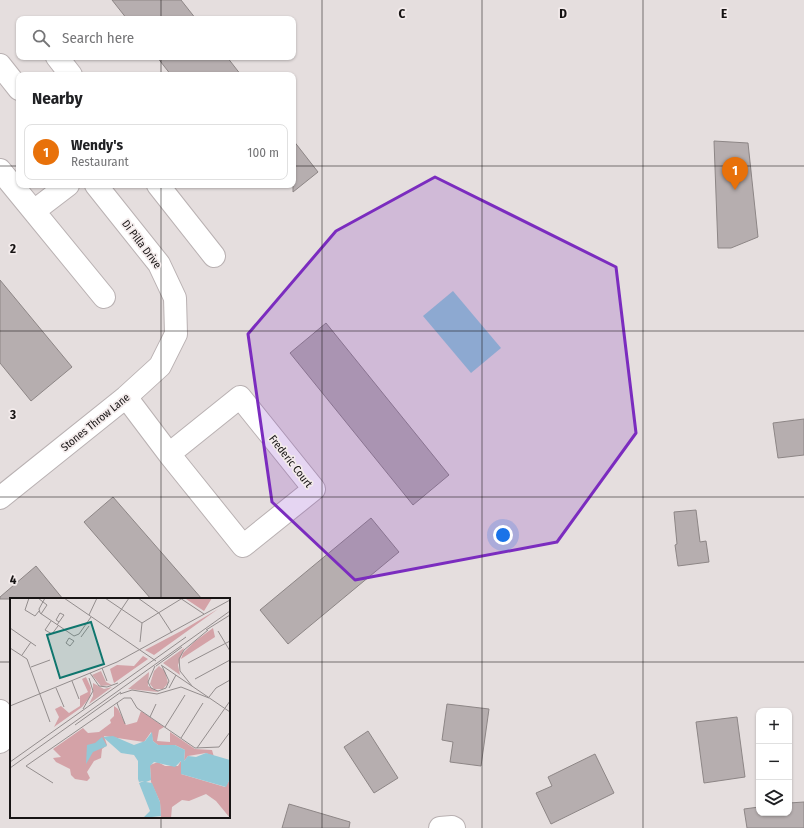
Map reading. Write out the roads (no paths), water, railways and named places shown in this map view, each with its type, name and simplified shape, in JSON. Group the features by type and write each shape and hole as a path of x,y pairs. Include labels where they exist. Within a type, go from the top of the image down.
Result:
{"street":[{"path":"59,60 69,72"},
{"path":"0,65 16,85"},
{"path":"0,170 104,297"},
{"path":"34,211 64,188"},
{"name":"Di Pilla Drive","path":"98,188 159,264 175,298 176,334"},
{"path":"160,188 214,256"},
{"name":"Stones Throw Lane","path":"0,498 126,397 160,366 176,334"},
{"name":"Frederic Court","path":"126,397 169,454 243,546 314,489 240,397 169,454"},
{"path":"0,711 10,724"},
{"path":"0,742 10,734"},
{"path":"440,828 454,828"}],"water":[{"path":"453,291 501,348 471,373 423,316"}],"place":[{"name":"Wendy's","path":"735,190"}]}
